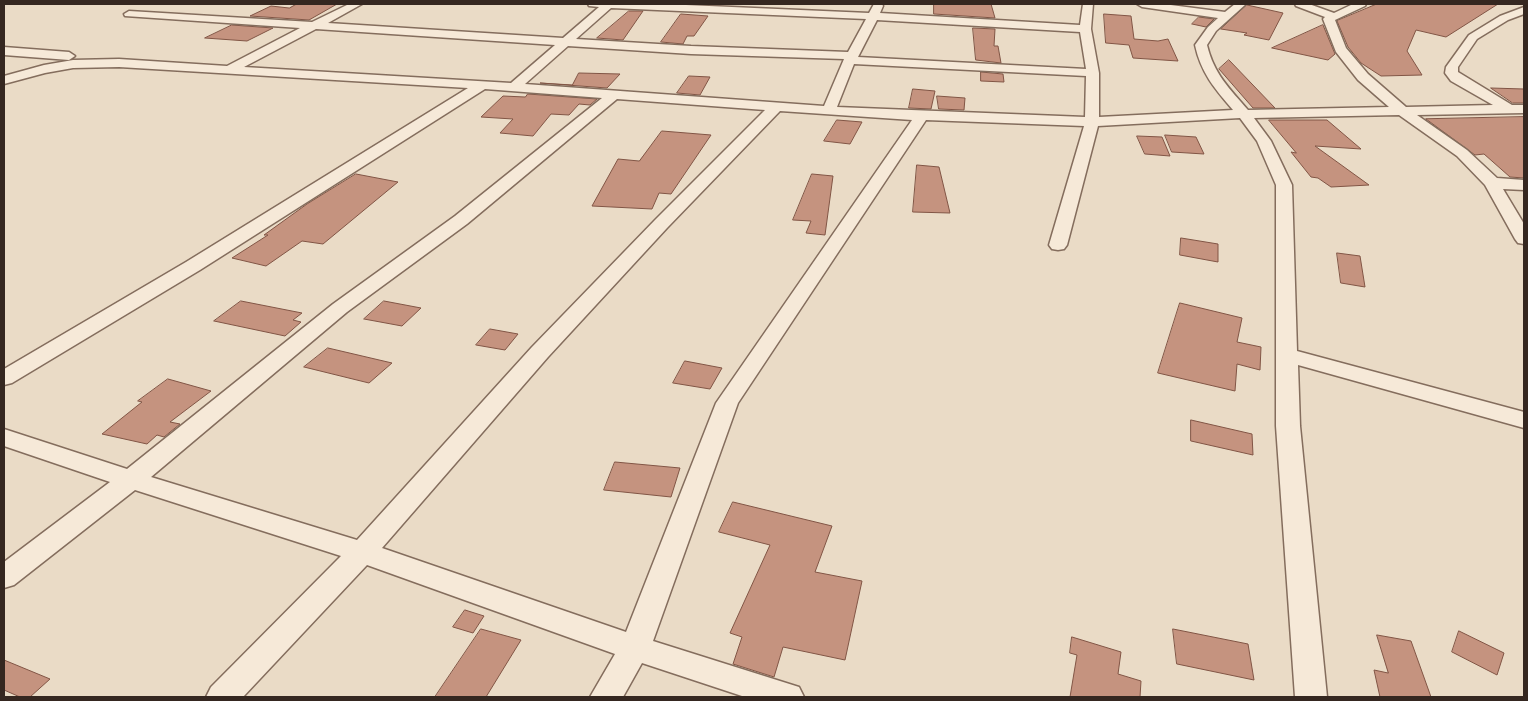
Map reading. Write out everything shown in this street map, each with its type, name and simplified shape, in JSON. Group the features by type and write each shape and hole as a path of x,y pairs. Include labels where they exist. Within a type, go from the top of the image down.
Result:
{"street":[{"path":"228,70 357,4"},
{"path":"593,4 873,16 1085,29"},
{"path":"514,87 609,4"},
{"path":"829,110 851,58 879,4"},
{"path":"1058,246 1092,122 1093,73 1085,29 1088,4"},
{"path":"1142,4 1235,10"},
{"path":"1300,4 1333,16"},
{"path":"1361,4 1329,19 1340,49 1363,77 1403,112 1462,153 1492,183 1518,220 1524,240"},
{"path":"1235,10 1212,30 1201,45 1205,63 1217,83 1264,141 1284,186 1288,426 1311,697"},
{"path":"1509,109 1456,78 1451,73 1452,67 1473,37 1504,18 1524,10"},
{"path":"128,14 566,43 1093,73"},
{"path":"4,50 119,63 514,87 922,116 1092,122 1244,114 1524,109"},
{"path":"4,80 44,69 73,64 119,63"},
{"path":"4,378 193,266 480,86"},
{"path":"4,577 131,480 340,308 461,220 614,95"},
{"path":"222,697 362,552 540,352 661,224 776,107"},
{"path":"606,697 636,648 728,403 922,116"},
{"path":"1492,183 1524,185"},
{"path":"1286,354 1524,420"},
{"path":"4,437 131,480 362,552 636,648 788,697"}],"building":[{"path":"297,4 337,4 309,20 250,16 271,6 289,8"},
{"path":"934,4 991,4 995,18 934,14"},
{"path":"1377,4 1498,4 1446,37 1416,30 1407,51 1422,75 1381,76 1361,63 1348,47 1337,21"},
{"path":"1247,5 1283,13 1269,40 1244,35 1247,33 1221,29"},
{"path":"629,11 643,11 623,40 597,38"},
{"path":"681,14 708,16 694,36 687,36 683,44 661,42"},
{"path":"1104,14 1131,16 1134,39 1158,41 1168,39 1178,61 1133,58 1129,45 1106,43"},
{"path":"1199,17 1214,19 1206,27 1192,24"},
{"path":"232,25 273,28 247,41 205,38"},
{"path":"1323,25 1335,54 1328,60 1272,48"},
{"path":"973,28 995,29 994,46 998,46 1001,63 976,60"},
{"path":"1229,60 1275,108 1253,108 1219,69"},
{"path":"981,72 1003,74 1004,82 981,81"},
{"path":"579,73 620,74 607,88 540,83 572,85"},
{"path":"689,76 710,77 700,95 677,93"},
{"path":"1491,88 1524,89 1524,103 1513,103"},
{"path":"913,89 935,91 931,109 909,108"},
{"path":"528,94 597,99 590,105 579,104 569,115 551,114 533,136 500,133 513,119 481,117 503,96 525,97"},
{"path":"937,96 965,98 964,110 939,109"},
{"path":"1524,117 1524,178 1510,177 1484,154 1475,155 1426,119"},
{"path":"837,120 862,122 850,144 824,141"},
{"path":"1269,120 1327,120 1361,149 1315,146 1369,185 1331,187 1318,178 1311,177 1291,152 1296,153"},
{"path":"662,131 711,135 671,194 659,193 652,209 592,206 618,159 639,161"},
{"path":"1165,135 1196,137 1204,154 1172,152"},
{"path":"1137,136 1162,137 1170,156 1145,154"},
{"path":"917,165 939,167 950,213 913,212"},
{"path":"356,174 398,182 323,244 302,241 266,266 232,258 268,235 264,235 307,204"},
{"path":"812,174 833,176 825,235 806,233 811,221 793,220"},
{"path":"1181,238 1218,244 1218,262 1180,255"},
{"path":"1337,253 1360,256 1365,287 1341,283"},
{"path":"241,301 302,313 293,320 301,322 285,336 214,321"},
{"path":"384,301 421,308 402,326 364,319"},
{"path":"1180,303 1242,318 1237,342 1261,347 1260,370 1237,364 1235,391 1158,373"},
{"path":"490,329 518,334 505,350 476,345"},
{"path":"328,348 392,363 369,383 304,367"},
{"path":"685,361 722,368 710,389 673,383"},
{"path":"168,379 211,391 170,422 180,424 164,437 157,435 147,444 102,434 142,402 138,401"},
{"path":"1191,420 1252,434 1253,455 1191,441"},
{"path":"615,462 680,468 671,497 604,490"},
{"path":"733,502 832,526 815,572 862,581 845,660 783,647 774,677 733,664 742,637 730,633 770,545 719,532"},
{"path":"465,610 484,616 473,633 453,627"},
{"path":"481,629 521,640 486,697 435,697"},
{"path":"1173,629 1248,644 1254,680 1177,664"},
{"path":"1459,631 1504,653 1497,675 1452,652"},
{"path":"1377,635 1411,641 1431,697 1380,697 1374,670 1388,673"},
{"path":"1072,637 1121,652 1118,674 1141,681 1140,697 1070,697 1077,655 1070,653"},
{"path":"4,660 50,679 30,697 20,697 4,690"}]}
